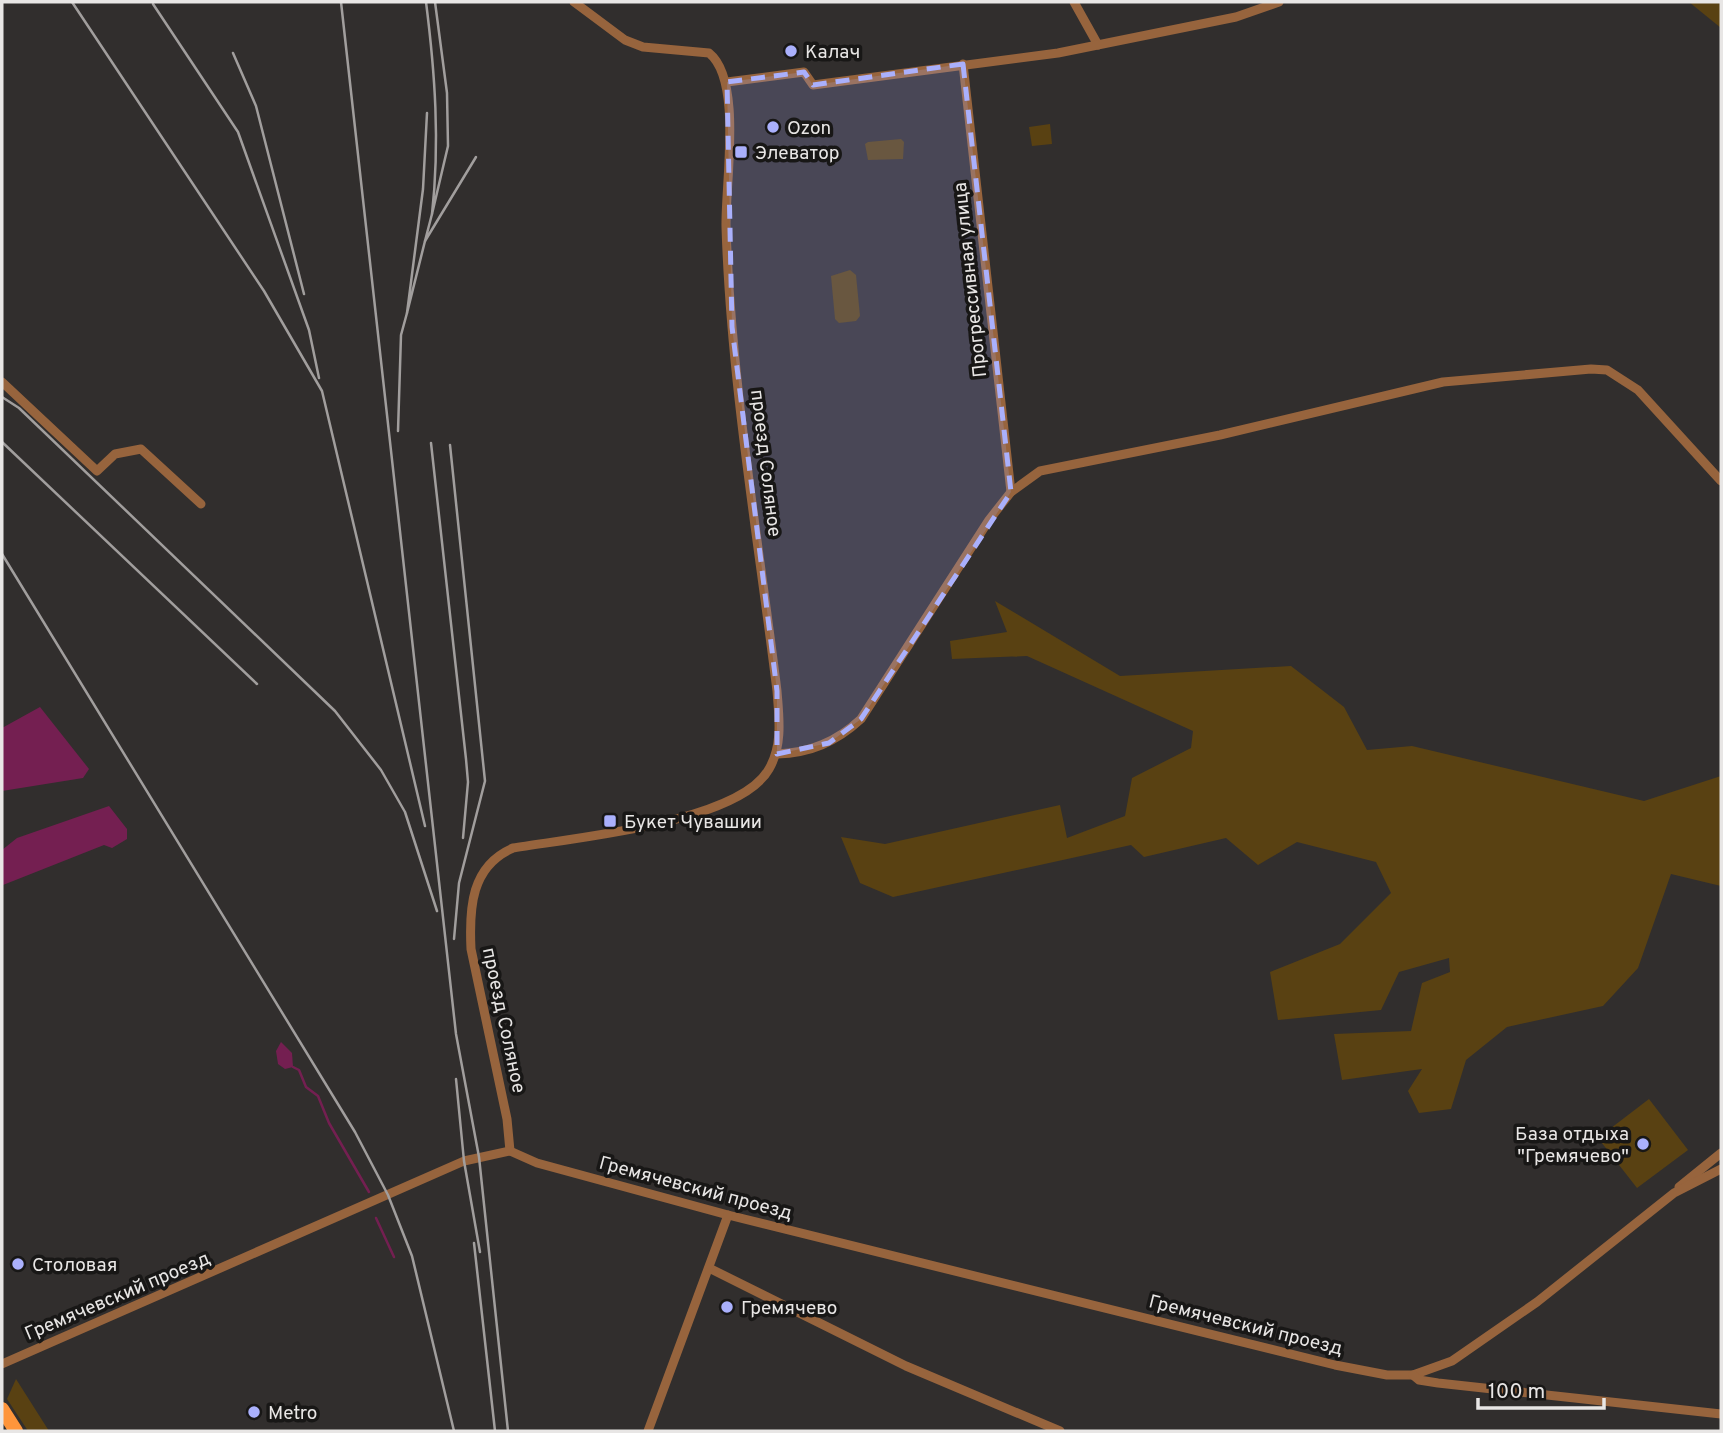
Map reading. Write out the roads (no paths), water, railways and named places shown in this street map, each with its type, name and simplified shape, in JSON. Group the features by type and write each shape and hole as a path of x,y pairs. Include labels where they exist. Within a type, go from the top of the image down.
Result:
{"main road":[{"path":"2,1409 16,1431"}],"street":[{"path":"574,2 625,40 643,47 709,53 721,66 727,82 804,72 813,85 1058,53 1236,17 1279,2"},
{"path":"1074,2 1098,45"},
{"name":"Прогрессивная улица","path":"963,64 1011,492"},
{"name":"проезд Соляное","path":"510,1151 507,1119 471,949 470,925 475,896 488,863 513,848 663,822 721,806 738,799 760,782 776,754 779,724 777,691 732,327 726,226 730,103 727,82"},
{"path":"776,754 797,753 829,743 841,737 861,719 989,520 1011,492 1031,476 1052,467 1220,435 1381,394 1443,382 1591,369 1607,370 1638,390 1721,481"},
{"path":"2,382 97,471 116,454 141,449 201,504"},
{"name":"Гремячевский проезд","path":"2,1364 464,1161 510,1151 537,1163 729,1215 1335,1365 1387,1375 1413,1375"},
{"path":"1413,1375 1434,1370 1473,1347 1536,1302 1721,1153"},
{"path":"1674,1193 1721,1169"},
{"path":"648,1431 729,1215"},
{"path":"709,1268 906,1366 1060,1431"},
{"path":"1413,1375 1419,1380 1438,1383 1721,1414"}],"waterway":[{"path":"293,1067 299,1070 306,1087 318,1096 329,1123 369,1192"},
{"path":"376,1218 394,1257"}],"railway":[{"path":"72,2 264,291 322,391 425,826"},
{"path":"341,2 456,1034 479,1157 508,1431"},
{"path":"426,2 435,108 436,160 432,214 448,146 447,93 435,2"},
{"path":"153,4 238,132 309,330 319,378"},
{"path":"233,53 256,106 304,294"},
{"path":"425,241 407,313 423,189 427,113"},
{"path":"432,214 425,241 476,157"},
{"path":"398,431 401,335 407,313"},
{"path":"2,397 19,408 335,711 381,770 405,812 437,911"},
{"path":"2,442 257,684"},
{"path":"431,443 468,782 463,838"},
{"path":"450,445 485,781 459,883 454,939"},
{"path":"2,554 355,1132 388,1195 412,1256 454,1431"},
{"path":"456,1079 464,1161 480,1252"},
{"path":"474,1243 495,1431"}],"place":[{"name":"Калач","path":"791,51"},
{"name":"Ozon","path":"773,127"},
{"name":"Элеватор","path":"741,152"},
{"name":"Букет Чувашии","path":"610,821"},
{"name":"База отдыха \"Гремячево\"","path":"1643,1144"},
{"name":"Столовая","path":"18,1264"},
{"name":"Гремячево","path":"727,1307"},
{"name":"Metro","path":"254,1412"}]}
